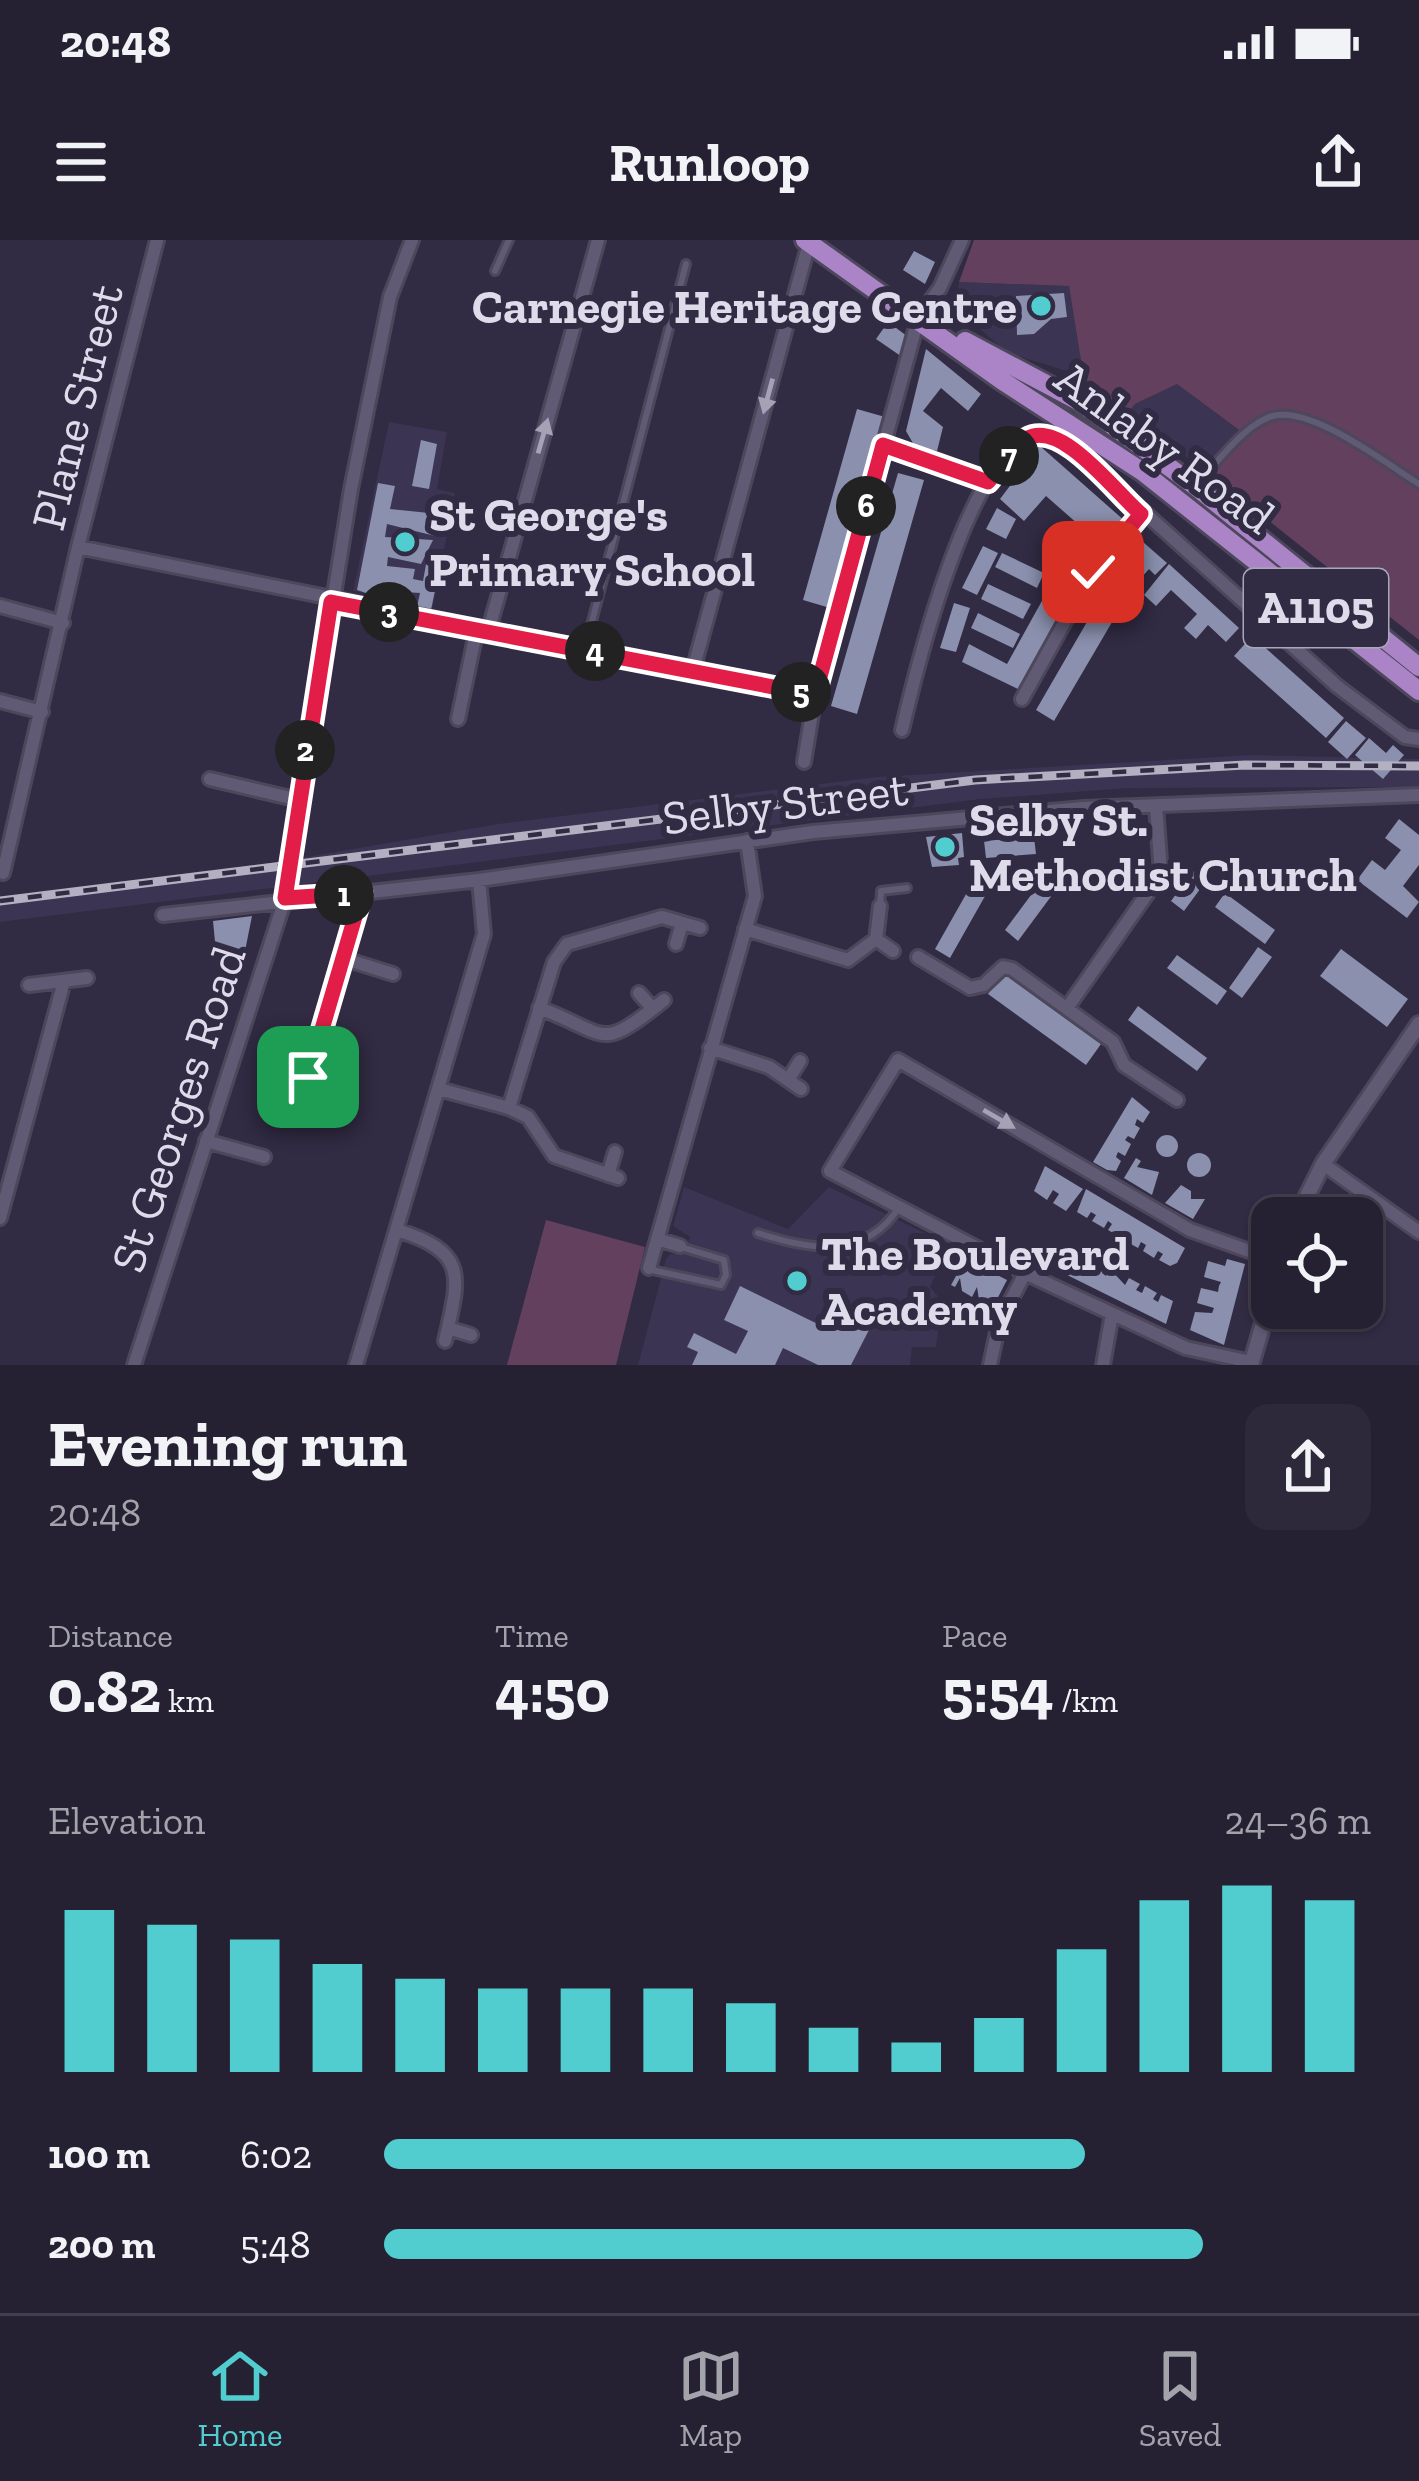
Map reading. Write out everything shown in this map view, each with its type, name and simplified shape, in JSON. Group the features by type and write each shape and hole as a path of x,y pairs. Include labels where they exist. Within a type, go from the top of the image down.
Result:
{"main road":[{"name":"Anlaby Road","path":"807,241 1221,521 1419,667"},
{"name":"Anlaby Road","path":"919,316 1080,402 1195,486 1221,521 1419,691"}],"street":[{"name":"Plane Street","path":"3,873 5,839 42,712 78,547 157,240"},
{"name":"St Georges Road","path":"134,1365 285,898 331,602 379,347 412,240"},
{"path":"458,719 598,240"},
{"path":"804,762 815,695 919,316 940,288 962,240"},
{"path":"693,670 807,241"},
{"name":"Anlaby Road","path":"988,482 1022,441 1039,434 1064,440 1337,686 1405,737 1419,739"},
{"path":"883,445 988,482 936,592 902,730"},
{"path":"1022,699 1093,572 1141,514"},
{"path":"78,547 331,602 815,695"},
{"path":"0,606 63,623"},
{"path":"0,700 42,712"},
{"path":"210,779 299,800"},
{"name":"Selby Street","path":"164,915 479,880 747,841 1084,808 1419,795"},
{"path":"1067,1008 1161,874 1156,806"},
{"path":"649,1268 755,896 747,841"},
{"path":"356,1365 484,934 479,880"},
{"path":"332,1070 310,1070 362,893"},
{"path":"745,929 848,960 876,939 880,906"},
{"path":"509,1108 554,962 567,944 662,917 700,928"},
{"path":"676,944 682,922"},
{"path":"876,939 893,951"},
{"path":"918,957 970,988 984,986 1007,967 1113,1042 1124,1065 1177,1100"},
{"path":"345,959 393,974"},
{"path":"29,986 63,985 87,978"},
{"path":"0,1218 63,985"},
{"path":"539,1009 602,1037 622,1034 659,1005 639,992"},
{"path":"1306,1197 1323,1164 1419,1024"},
{"path":"1406,1041 1419,1052"},
{"path":"710,1048 769,1067 801,1089"},
{"path":"1251,1252 1190,1230 898,1060 830,1172 1024,1273 1186,1348 1251,1363 1261,1329"},
{"path":"788,1080 800,1061"},
{"path":"439,1089 509,1108 527,1118 554,1156 613,1176 615,1152"},
{"path":"206,1141 265,1156"},
{"path":"1323,1164 1419,1232"},
{"path":"397,1230 436,1242 448,1257 460,1286 447,1334 471,1335"},
{"path":"657,1239 680,1246"},
{"path":"990,1365 998,1323 1024,1273"},
{"path":"1102,1365 1112,1314"}],"lane":[{"path":"495,271 509,240"},
{"path":"585,648 686,264"},
{"path":"1195,486 1261,421 1294,415 1314,421 1419,484"},
{"path":"880,906 881,890 907,888"},
{"path":"758,1233 802,1247 836,1248 880,1231 899,1208"},
{"path":"649,1268 721,1285 726,1275 724,1259 680,1246"}],"shaded area":[{"path":"974,240 1419,240 1419,640 1211,475 1239,430 1177,384 1135,404 1127,414 1073,373 1081,361 1069,286 959,282"},
{"path":"959,282 1069,286 1081,361 1073,373 1008,353 956,309"},
{"path":"1177,384 1240,431 1211,475 1127,414 1135,404"},
{"name":"St George's Primary School","path":"389,422 447,432 437,489 455,493 433,607 353,591"},
{"path":"1252,755 1419,759 1419,787 1129,788 981,799 0,922 0,897 178,879 498,824 877,777"},
{"name":"The Boulevard Academy","path":"684,1187 788,1229 829,1187 950,1245 930,1287 942,1301 936,1347 912,1347 910,1365 638,1365 666,1259 670,1254 683,1254 690,1237 673,1226"},
{"path":"546,1220 645,1247 616,1365 507,1365"}],"building":[{"path":"914,251 935,262 925,284 903,270"},
{"name":"Carnegie Heritage Centre","path":"1064,293 1067,317 1051,319 1034,334 1017,335 1016,296"},
{"path":"888,322 911,339 905,359 876,339"},
{"path":"926,349 981,394 968,411 941,388 923,411 943,427 937,451 914,445 906,431"},
{"path":"857,409 885,417 830,608 803,600"},
{"path":"421,440 437,444 429,489 412,486"},
{"path":"1040,446 1126,522 1104,547 1046,496 1024,521 1000,499"},
{"path":"898,473 924,480 857,714 831,706"},
{"path":"378,483 395,486 390,509 439,514 435,536 387,524 385,537 433,540 421,564 388,557 387,566 415,569 413,579 423,581 427,559 441,561 431,610 417,607 420,593 389,591 387,600 357,590"},
{"path":"997,508 1016,519 1006,539 986,529"},
{"path":"1143,542 1167,563 1155,575 1149,569 1134,586 1123,577 1138,561 1131,555"},
{"path":"983,546 998,553 977,595 962,588"},
{"path":"1069,552 1089,570 1022,691 962,662 969,644 1007,664"},
{"path":"1002,553 1044,573 1037,588 995,567"},
{"path":"1169,564 1239,628 1226,642 1208,625 1196,639 1184,628 1197,614 1171,590 1156,606 1144,595"},
{"path":"988,584 1031,604 1023,619 981,599"},
{"path":"1106,589 1125,600 1054,721 1036,710"},
{"path":"954,603 970,608 956,652 940,648"},
{"path":"978,613 1020,634 1013,648 971,628"},
{"path":"1252,636 1344,718 1326,738 1234,656"},
{"path":"1346,721 1366,738 1347,759 1328,742"},
{"path":"1369,738 1386,753 1393,745 1404,755 1383,779 1355,755"},
{"path":"1399,819 1419,835 1419,865 1403,886 1419,902 1407,918 1357,880 1372,860 1385,870 1401,850 1385,838"},
{"name":"Selby St. Methodist Church","path":"962,833 964,857 958,858 959,865 932,867 926,837"},
{"path":"1034,837 1036,854 986,858 984,841"},
{"path":"1193,871 1206,881 1184,911 1171,901"},
{"path":"1048,872 1061,883 1018,941 1005,930"},
{"path":"978,873 993,882 950,958 935,949"},
{"path":"1225,893 1275,930 1265,944 1215,907"},
{"path":"252,916 243,961 216,952 213,921"},
{"path":"1258,947 1272,957 1242,998 1229,988"},
{"path":"1341,949 1408,999 1387,1027 1320,976"},
{"path":"1177,955 1227,991 1217,1005 1167,968"},
{"path":"1003,973 1101,1044 1086,1065 988,994"},
{"path":"1138,1006 1207,1058 1197,1071 1128,1020"},
{"path":"1132,1097 1150,1112 1143,1123 1137,1119 1135,1125 1140,1128 1134,1139 1128,1136 1125,1140 1131,1144 1125,1156 1118,1152 1121,1161 1116,1171 1107,1170 1093,1162"},
{"path":"1167,1135 1178,1146 1167,1157 1156,1146"},
{"path":"1199,1153 1211,1165 1199,1177 1187,1165"},
{"path":"1136,1158 1141,1161 1137,1167 1159,1172 1152,1195 1124,1178"},
{"path":"1045,1166 1083,1189 1066,1211 1053,1203 1059,1194 1053,1190 1047,1200 1034,1191"},
{"path":"1181,1185 1191,1191 1191,1199 1205,1199 1193,1219 1165,1203"},
{"path":"1086,1189 1185,1248 1177,1263 1170,1266 1159,1260 1163,1254 1158,1251 1154,1258 1143,1251 1146,1245 1141,1242 1138,1248 1127,1242 1131,1235 1123,1231 1120,1237 1108,1230 1112,1224 1108,1221 1104,1228 1092,1221 1096,1215 1091,1212 1087,1218 1077,1212"},
{"path":"1081,1248 1091,1254 1089,1266 1097,1256 1108,1263 1102,1273 1106,1276 1110,1269 1125,1285 1129,1278 1140,1284 1136,1290 1142,1293 1145,1286 1157,1293 1153,1299 1158,1302 1161,1295 1173,1301 1166,1324 1063,1273"},
{"path":"956,1254 1007,1280 994,1305 979,1300 977,1287 972,1297 962,1291 960,1278 955,1287 951,1285 956,1276 947,1271"},
{"path":"1227,1259 1245,1264 1224,1345 1190,1330 1195,1312 1212,1313 1214,1308 1197,1303 1201,1288 1218,1292 1221,1282 1204,1277 1208,1261 1225,1266"},
{"path":"740,1286 828,1329 836,1311 870,1328 851,1365 818,1365 783,1348 775,1365 692,1365 698,1352 687,1347 694,1333 736,1354 748,1331 724,1320"}],"railway":[{"path":"0,901 975,780 1245,765 1419,766"}],"place":[{"name":"Carnegie Heritage Centre","path":"1041,306"},
{"name":"St George's Primary School","path":"405,542"},
{"name":"Selby St. Methodist Church","path":"945,847"},
{"name":"The Boulevard Academy","path":"797,1281"}],"route":[{"path":"308,1077 355,930 362,893 285,898 331,602 815,695 883,445 988,482 1022,441 1039,434 1064,440 1141,514 1093,572"}]}
